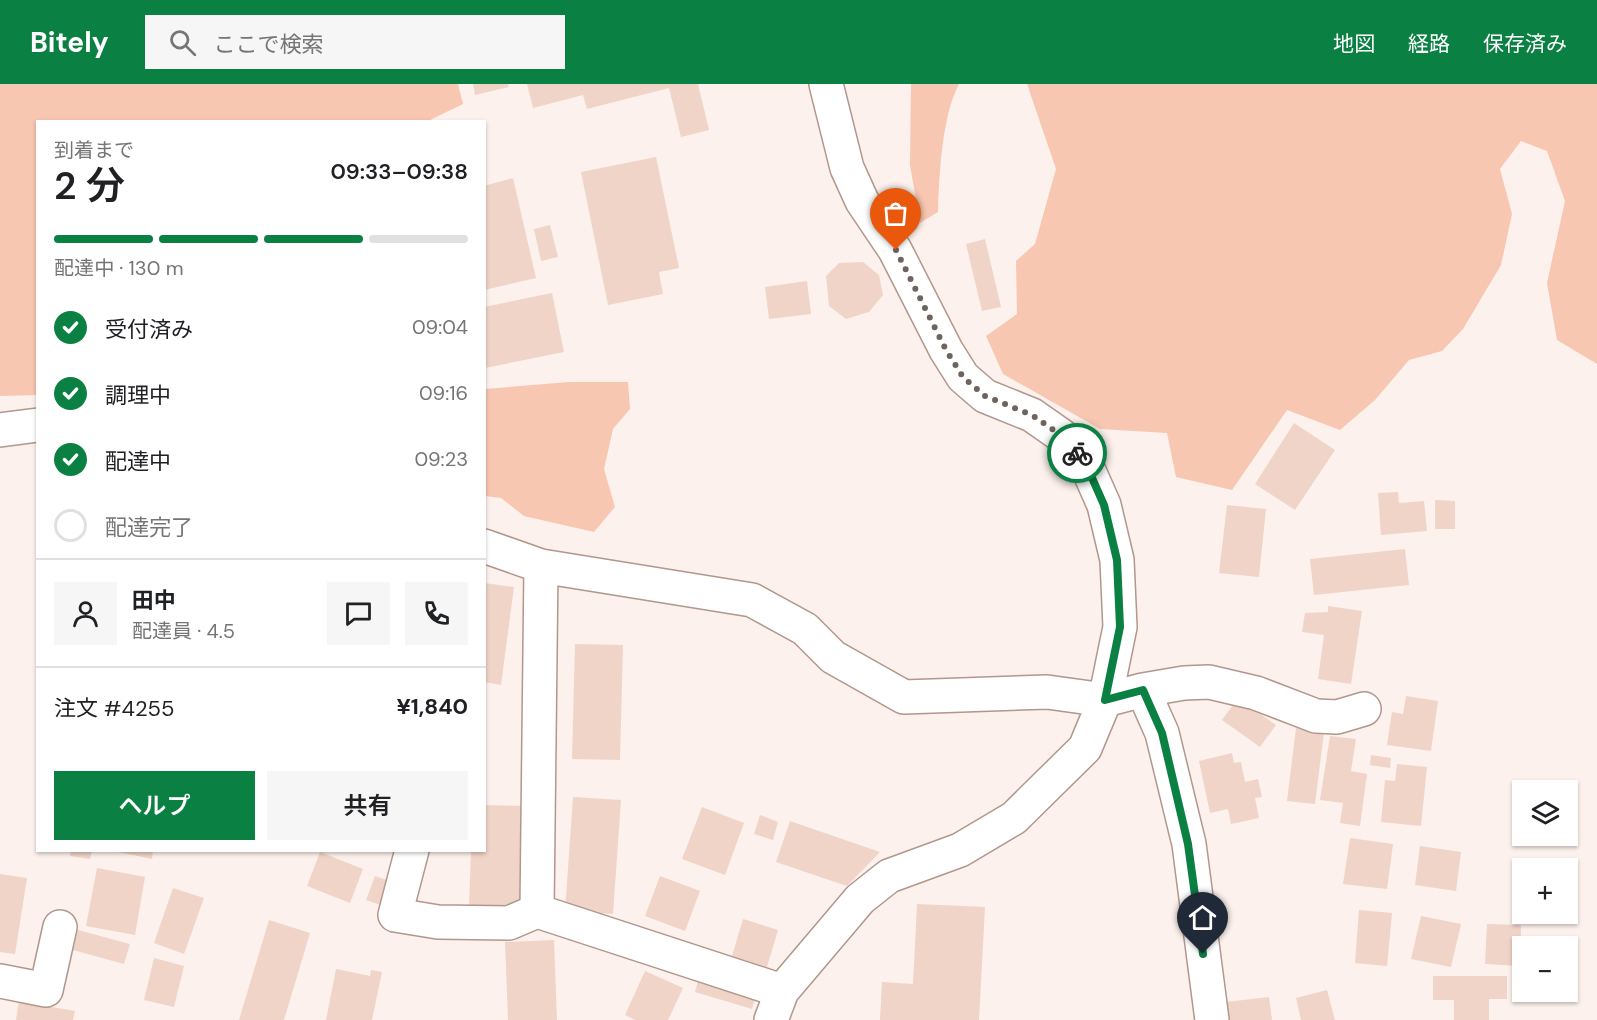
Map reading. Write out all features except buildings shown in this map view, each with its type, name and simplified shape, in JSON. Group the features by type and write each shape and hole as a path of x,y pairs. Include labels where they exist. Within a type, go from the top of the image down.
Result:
{"street":[{"path":"411,852 395,915 438,922 509,923 537,911 776,1006 860,899 889,876 960,850 1014,818 1085,748 1105,700 1120,627 1117,560 1104,505 1085,462 1062,436 1032,415 985,396 963,377 946,350 896,250 858,193 847,168 826,84"},
{"path":"0,430 36,425"},
{"path":"486,547 542,566 752,600 805,629 833,657 904,697 1047,692 1105,700 1143,690 1184,683 1209,682 1256,693 1316,716 1337,717 1364,708"},
{"path":"537,911 542,566"},
{"path":"1143,690 1162,733 1188,844 1212,1020"},
{"path":"0,981 46,990 60,927"}],"shaded area":[{"path":"0,84 458,84 463,104 430,120 36,120 36,395 0,396"},
{"path":"911,84 959,84 953,97 945,129 938,212 920,223 910,165"},
{"path":"1027,84 1597,84 1597,364 1557,340 1547,283 1565,201 1547,151 1521,141 1500,169 1512,214 1501,265 1463,329 1442,351 1409,360 1375,400 1340,430 1287,410 1232,490 1176,477 1167,433 1100,429 1003,374 986,336 1017,314 1016,261 1035,244 1056,169"},
{"path":"569,382 628,382 630,409 613,429 604,469 615,507 594,532 524,516 501,498 486,496 486,389"}],"way so far":[{"path":"896,250 946,350 963,377 985,396 1032,415 1062,436 1077,453"}],"route":[{"path":"1077,453 1085,462 1104,505 1117,560 1120,627 1105,700 1143,690 1162,733 1188,844 1203,954"}]}
